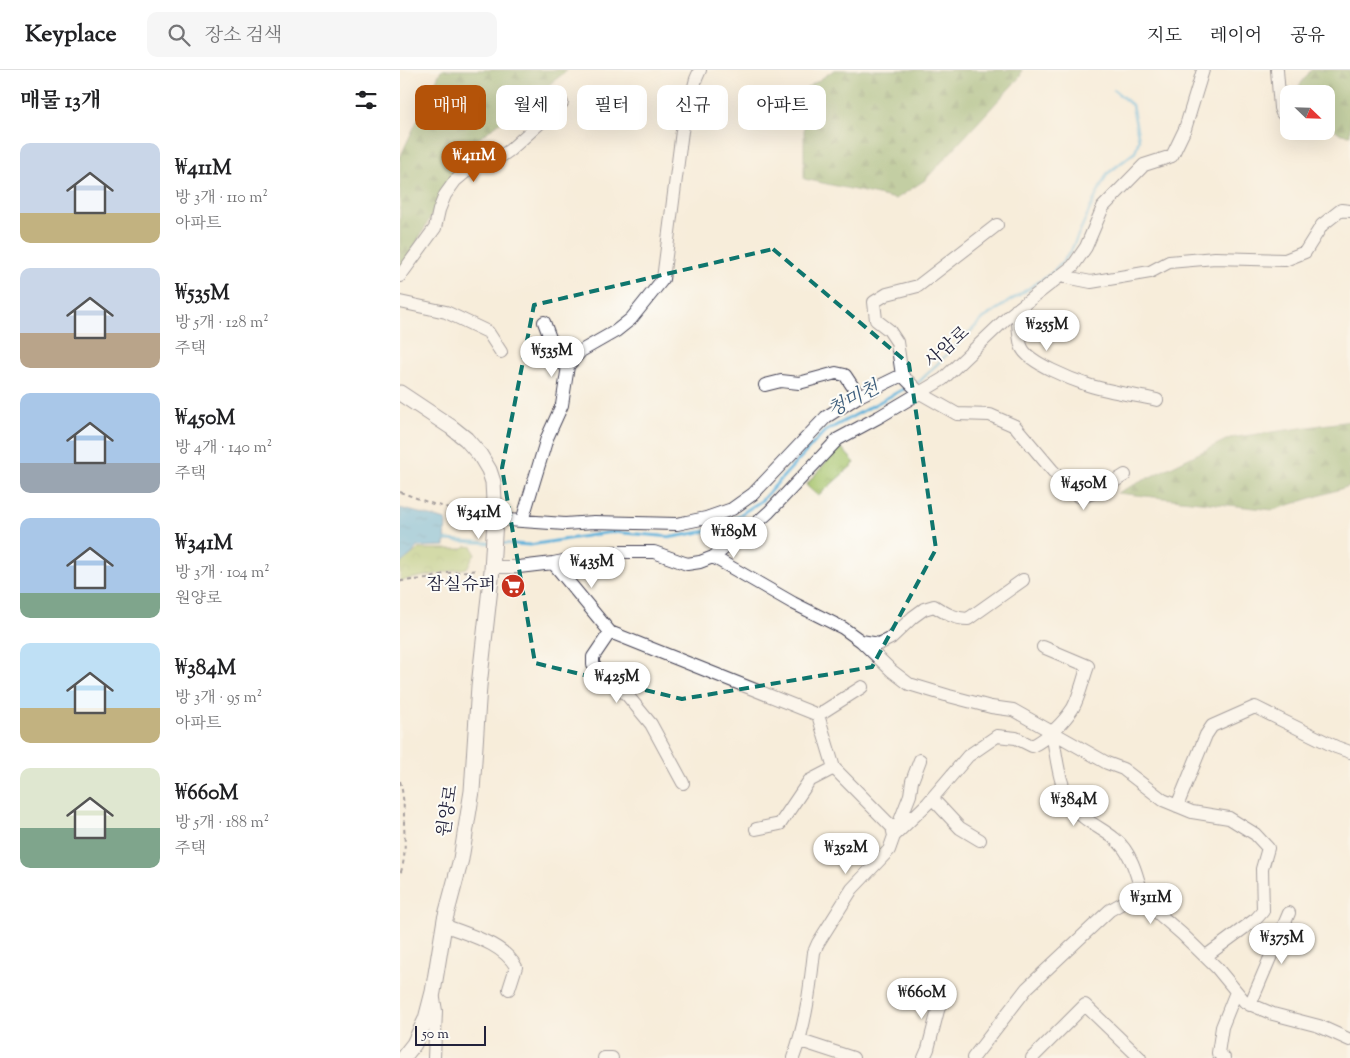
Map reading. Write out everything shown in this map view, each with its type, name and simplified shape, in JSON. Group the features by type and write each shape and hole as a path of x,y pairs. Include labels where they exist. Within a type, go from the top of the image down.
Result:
{"main road":[{"path":"400,393 451,427 466,439 480,456 489,470 493,482 495,521"},
{"name":"원양로","path":"404,1058 414,1044 426,1019 433,992 444,925 461,858 472,791 479,686 495,521"}],"street":[{"path":"522,521 547,438 562,405 568,366 582,351 616,331 631,319 663,279 682,131 700,70"},
{"name":"사암로","path":"492,566 553,563 599,554 638,551 654,552 688,564 713,557 750,530 770,512 838,439 944,379 1016,310 1073,266 1086,247 1103,207 1144,165 1172,156 1185,129 1203,70"},
{"path":"1277,70 1280,108"},
{"path":"400,276 435,228 439,210 455,181 474,165 500,157 532,130"},
{"path":"1061,276 1091,282 1150,272 1169,262 1215,258 1286,260 1304,252 1322,225 1341,210 1350,211"},
{"path":"997,225 918,286 887,294 874,302 876,320 889,330 897,342 902,375 920,393 957,414 990,416 1015,426 1053,471 1080,497 1088,495 1125,475"},
{"path":"400,302 446,312 488,332 501,352"},
{"path":"1016,310 1021,348 1029,358 1089,385 1156,400"},
{"path":"544,322 559,362 568,366"},
{"path":"765,385 781,381 799,383 836,373 845,375 859,396"},
{"path":"495,521 564,524 594,522 677,524 706,518 732,509 753,494 826,417 859,396 902,375"},
{"path":"713,557 843,628 862,641 892,671 909,684 991,707 1013,710 1052,733 1123,769 1163,800 1192,812 1229,818 1255,834 1268,848 1262,869 1263,911 1256,919 1206,956"},
{"path":"553,563 610,632 818,716"},
{"path":"862,641 879,644 891,638 924,609 934,606 948,615 968,619 1023,580"},
{"path":"610,632 594,657 593,666 628,695 651,724 683,783"},
{"path":"894,836 932,798 968,756 997,736 1016,738 1032,746 1052,733 1072,708 1088,666 1044,647"},
{"path":"818,716 862,687"},
{"path":"1176,806 1206,734 1212,726 1255,707 1350,752"},
{"path":"818,716 834,768 892,827 894,836"},
{"path":"1052,733 1062,786 1073,806 1082,816 1117,840 1128,854 1144,901 1206,956 1245,1002 1273,1014 1319,1026 1350,1040"},
{"path":"793,1058 799,1043 807,1010 814,952 852,889 889,850 910,795 912,781 920,760"},
{"path":"756,829 780,824 809,781 834,768"},
{"path":"932,798 960,828 980,840"},
{"path":"973,1058 1027,988 1057,962 1093,925 1110,910 1128,900 1144,901"},
{"path":"1250,1005 1289,913"},
{"path":"444,925 496,947 511,958 516,967 509,989"},
{"path":"924,1058 944,991"},
{"path":"433,992 436,1011 434,1058"},
{"path":"1224,1058 1218,1053 1222,1027 1236,992"},
{"path":"1032,1058 1085,1005 1140,1058"},
{"path":"799,1043 807,1043 853,1058"},
{"path":"604,1058 612,1058"}],"path":[{"path":"400,492 433,504 495,521"},
{"path":"400,581 427,579 492,566"},
{"path":"400,781 405,806 406,842 400,876"}],"highlighted area":[{"path":"773,249 909,364 936,549 872,667 682,699 535,663 502,468 534,305"}],"green space":[{"path":"441,70 568,70 548,85 496,85 496,125 469,146 400,274 400,157 415,125 415,130 486,130 486,85 434,85"},
{"path":"834,70 1022,70 1020,77 925,180 896,199 804,179 804,130 826,130 826,85 812,85"},
{"path":"1311,70 1350,70 1350,135 1341,134 1335,130 1335,85 1300,85"},
{"path":"1350,421 1350,486 1273,510 1117,493 1230,438"},
{"path":"840,446 855,463 818,496 806,485"},
{"path":"466,546 473,547 475,554 467,568 400,581 400,563 419,549 461,549"}],"water":[{"path":"400,508 446,520 445,546 417,547 400,564"}],"waterway":[{"name":"청미천","path":"915,384 984,318 1052,273 1070,253 1107,174 1135,152 1139,140 1132,105 1114,90"},
{"name":"청미천","path":"498,543 530,545 612,532 673,537 718,529 761,501 824,432 909,386"},
{"name":"청미천","path":"446,540 489,543"}],"place":[{"name":"잠실슈퍼","path":"513,586"}]}
